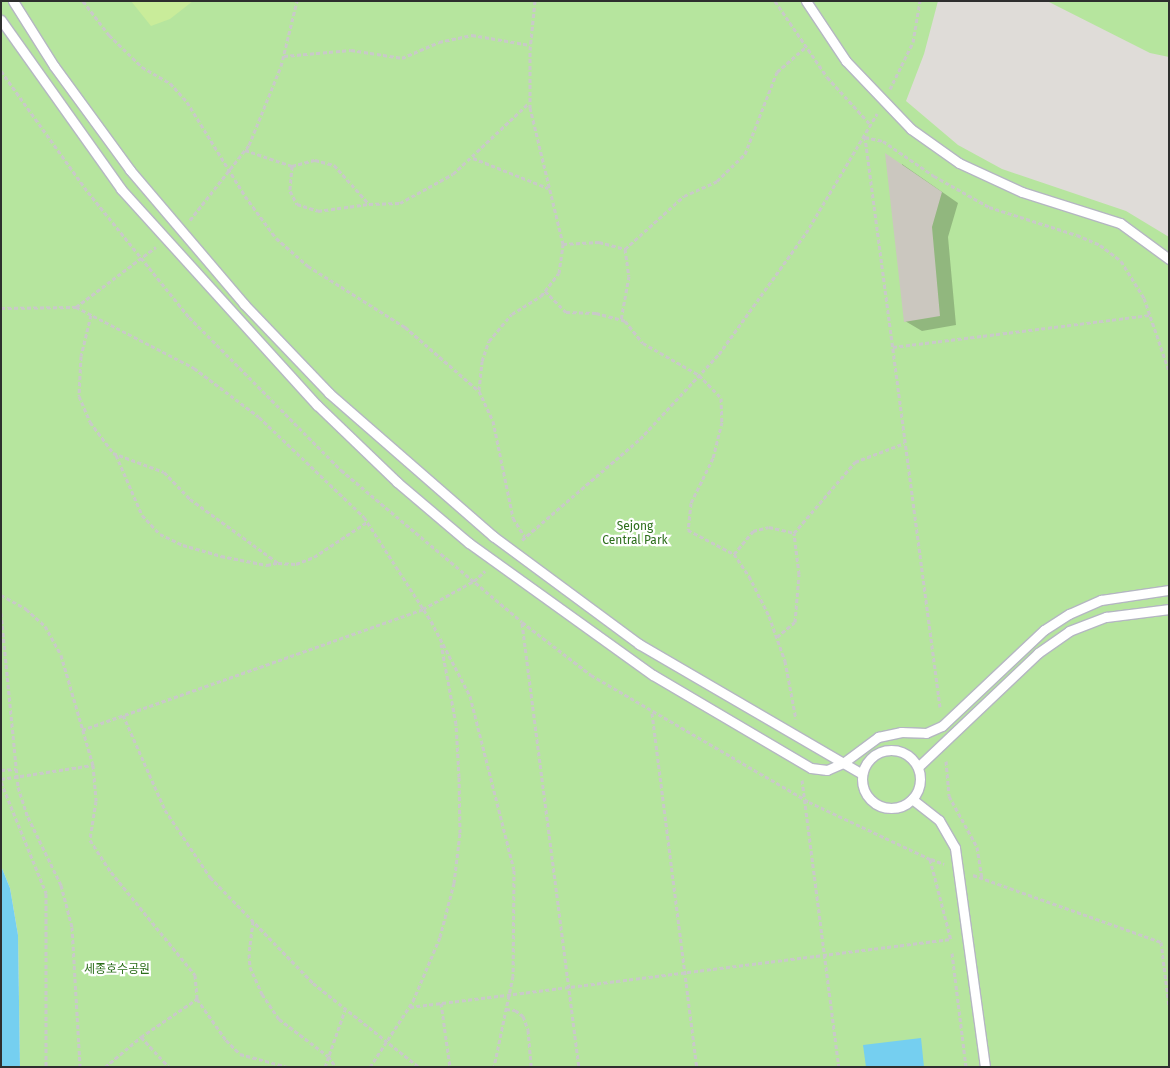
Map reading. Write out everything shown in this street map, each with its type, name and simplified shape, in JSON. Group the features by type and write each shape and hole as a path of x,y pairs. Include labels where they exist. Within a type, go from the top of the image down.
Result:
{"lane":[{"path":"13,1 54,66 130,170 244,304 329,393 511,549 639,644 797,738 862,774"},
{"path":"806,1 846,61 911,129 959,163 1022,192 1120,223 1169,260"},
{"path":"1,20 120,190 317,405 396,482 495,562 653,675 811,768 827,770 844,763 878,737 901,732 926,733 942,726 1044,630 1069,614 1101,600 1169,590"},
{"path":"918,767 1038,653 1069,631 1106,617 1169,610"},
{"path":"886,750 904,753 918,767 919,787 912,798 898,807 878,806 865,792 862,774 870,758 886,750"},
{"path":"912,798 939,820 955,848 985,1067"}],"path":[{"path":"83,1 136,61 170,83 187,102 262,220 293,255 405,327 479,391 493,421 513,518 525,537"},
{"path":"179,228 193,218 245,150 284,56 297,1"},
{"path":"479,391 482,361 489,341 512,314 545,291 559,273 563,244 548,188 530,103 530,45 535,1"},
{"path":"775,1 805,48 827,77 871,125"},
{"path":"511,549 640,439 719,354 806,233 865,137 913,42 920,1"},
{"path":"284,56 351,50 402,58 439,42 472,35 530,45"},
{"path":"625,249 684,196 717,180 745,154 777,72 805,48"},
{"path":"292,166 290,191 297,204 318,211 369,204 400,203 454,174 530,103"},
{"path":"865,137 883,141 934,176 990,207 1100,245 1121,261 1133,278 1151,315 1169,371"},
{"path":"865,137 942,726"},
{"path":"245,150 292,166 315,160 334,165 369,204"},
{"path":"472,158 548,188"},
{"path":"76,306 164,240"},
{"path":"563,244 599,242 625,249"},
{"path":"621,320 629,276 625,249"},
{"path":"545,291 566,312 596,313 621,320 643,343 699,376 721,398 722,422 713,458 690,503 688,530 734,554 753,584 777,637 795,704 797,738"},
{"path":"1,308 76,306 194,368 259,417 367,522 424,609 470,696 514,870 513,976 494,1067"},
{"path":"91,315 81,356 79,396 90,422 116,455 142,515 160,534 182,545 221,556 267,565 278,563 296,564 314,557 367,522"},
{"path":"893,347 1151,315"},
{"path":"777,637 795,622 799,574 794,533 855,462 905,443"},
{"path":"116,455 164,472 190,499 278,563"},
{"path":"734,554 753,532 769,527 794,533"},
{"path":"82,730 424,609 474,581 495,562"},
{"path":"1,595 26,609 45,626 61,655 93,765 96,801 90,840 111,872 195,975 197,999 213,1024 240,1054 288,1067"},
{"path":"1,612 17,777 28,816 61,885 72,927 80,1067"},
{"path":"522,622 579,1067"},
{"path":"370,1067 410,1006 440,938 454,883 460,833 456,724 440,638"},
{"path":"652,712 697,1067"},
{"path":"124,715 148,777 190,851 252,921 313,982 345,1010 418,1067"},
{"path":"945,742 949,796 977,847 982,878"},
{"path":"800,762 839,1067"},
{"path":"46,1067 46,893 1,781 93,765"},
{"path":"1,770 16,769"},
{"path":"930,859 1161,942 1169,1006"},
{"path":"252,921 248,954 250,967 262,994 289,1028 328,1056 336,1067"},
{"path":"410,1006 509,996 951,939"},
{"path":"104,1067 141,1037 197,999"},
{"path":"441,1003 450,1067"},
{"path":"506,1009 515,1010 523,1016 528,1030 531,1067"},
{"path":"324,1067 345,1010"},
{"path":"141,1037 169,1067"}],"green space":[{"name":"Sejong Central Park","path":"1,1 1169,1 1169,1067 20,1067 18,935 10,888 1,866"},
{"path":"131,1 193,1 170,19 151,26"}],"shaded area":[{"path":"938,1 1047,1 1150,53 1169,57 1169,237 1126,211 1002,169 958,145 906,101 924,54"}],"water":[{"path":"1,866 10,888 18,935 20,1067 1,1067"},
{"path":"921,1038 924,1067 866,1067 863,1045"}],"building":[{"path":"885,153 942,192 932,227 940,316 904,322"}],"park label":[{"name":"세종호수공원","path":"117,970"}]}
